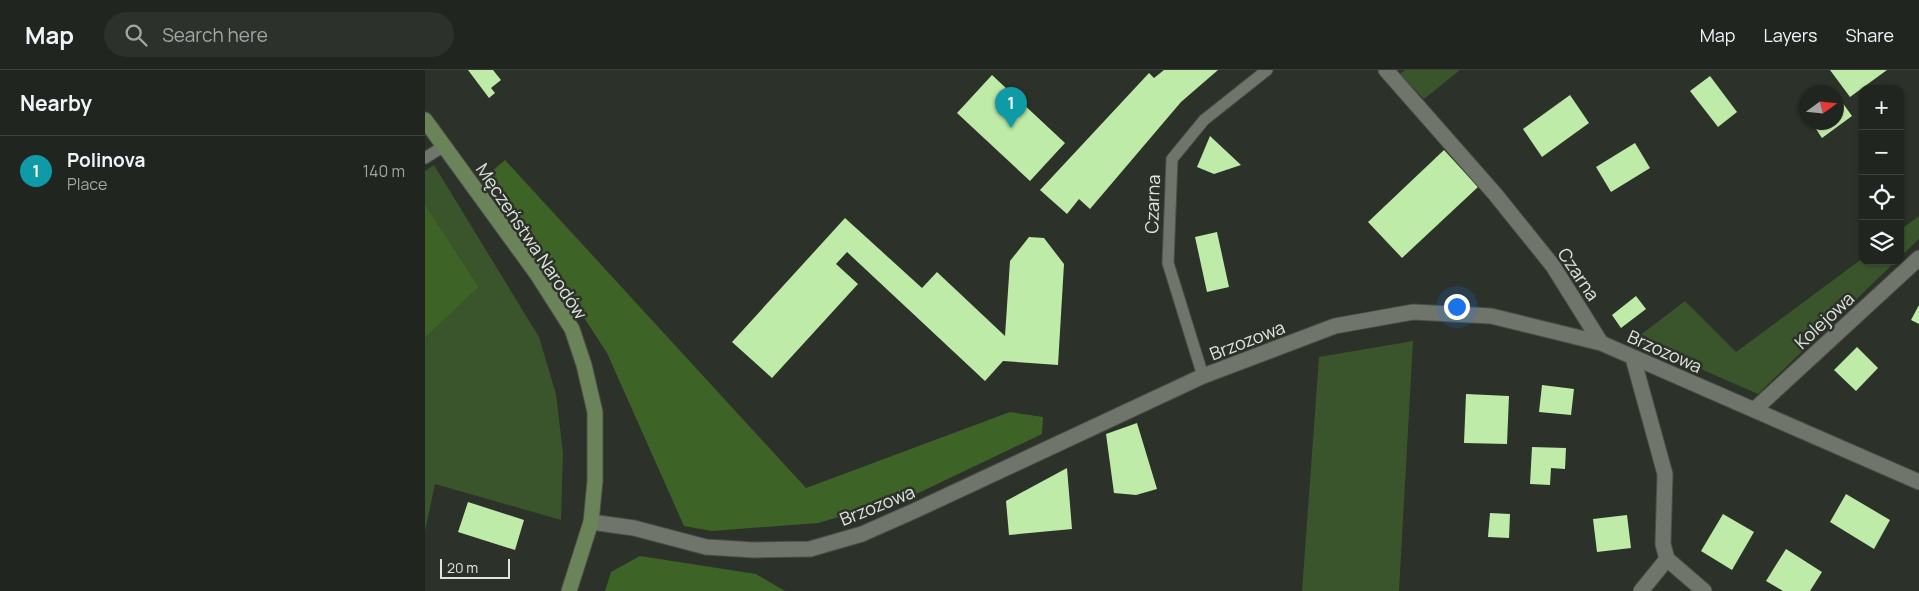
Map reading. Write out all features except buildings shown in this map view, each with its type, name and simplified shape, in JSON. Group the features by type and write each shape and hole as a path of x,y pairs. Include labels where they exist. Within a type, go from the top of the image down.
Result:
{"street":[{"name":"Czarna","path":"1386,70 1495,194 1553,266 1601,343"},
{"name":"Męczeństwa Narodów","path":"425,120 537,274 572,329 584,365 595,412 596,456 591,522 569,591"},
{"name":"Kolejowa","path":"1754,410 1919,258"},
{"name":"Brzozowa","path":"591,522 634,528 706,547 754,550 810,549 862,534 915,511 1203,376 1335,326 1413,312 1491,316 1601,343 1919,482"},
{"path":"1633,358 1665,474 1663,544 1667,559 1704,591"},
{"path":"1641,591 1667,559"}],"lane":[{"name":"Czarna","path":"1203,376 1168,263 1172,159 1204,120 1267,70"},
{"path":"425,158 444,146"}],"green space":[{"path":"1405,70 1460,70 1424,99 1400,74"},
{"path":"505,160 806,488 1010,412 1043,417 1042,434 914,495 818,523 712,531 684,526 607,353 490,173"},
{"path":"434,165 539,337 556,394 563,453 561,520 435,484 425,531 425,338 479,287 425,204 425,171"},
{"path":"425,204 479,287 425,338"},
{"path":"1919,216 1919,239 1904,253 1904,227"},
{"path":"1859,261 1859,265 1892,265 1758,394 1634,340 1685,301 1736,352"},
{"path":"1413,341 1399,591 1302,591 1319,357"},
{"path":"640,556 756,574 785,591 605,591 611,572"}],"place":[{"name":"Polinova","path":"1011,128"}]}
